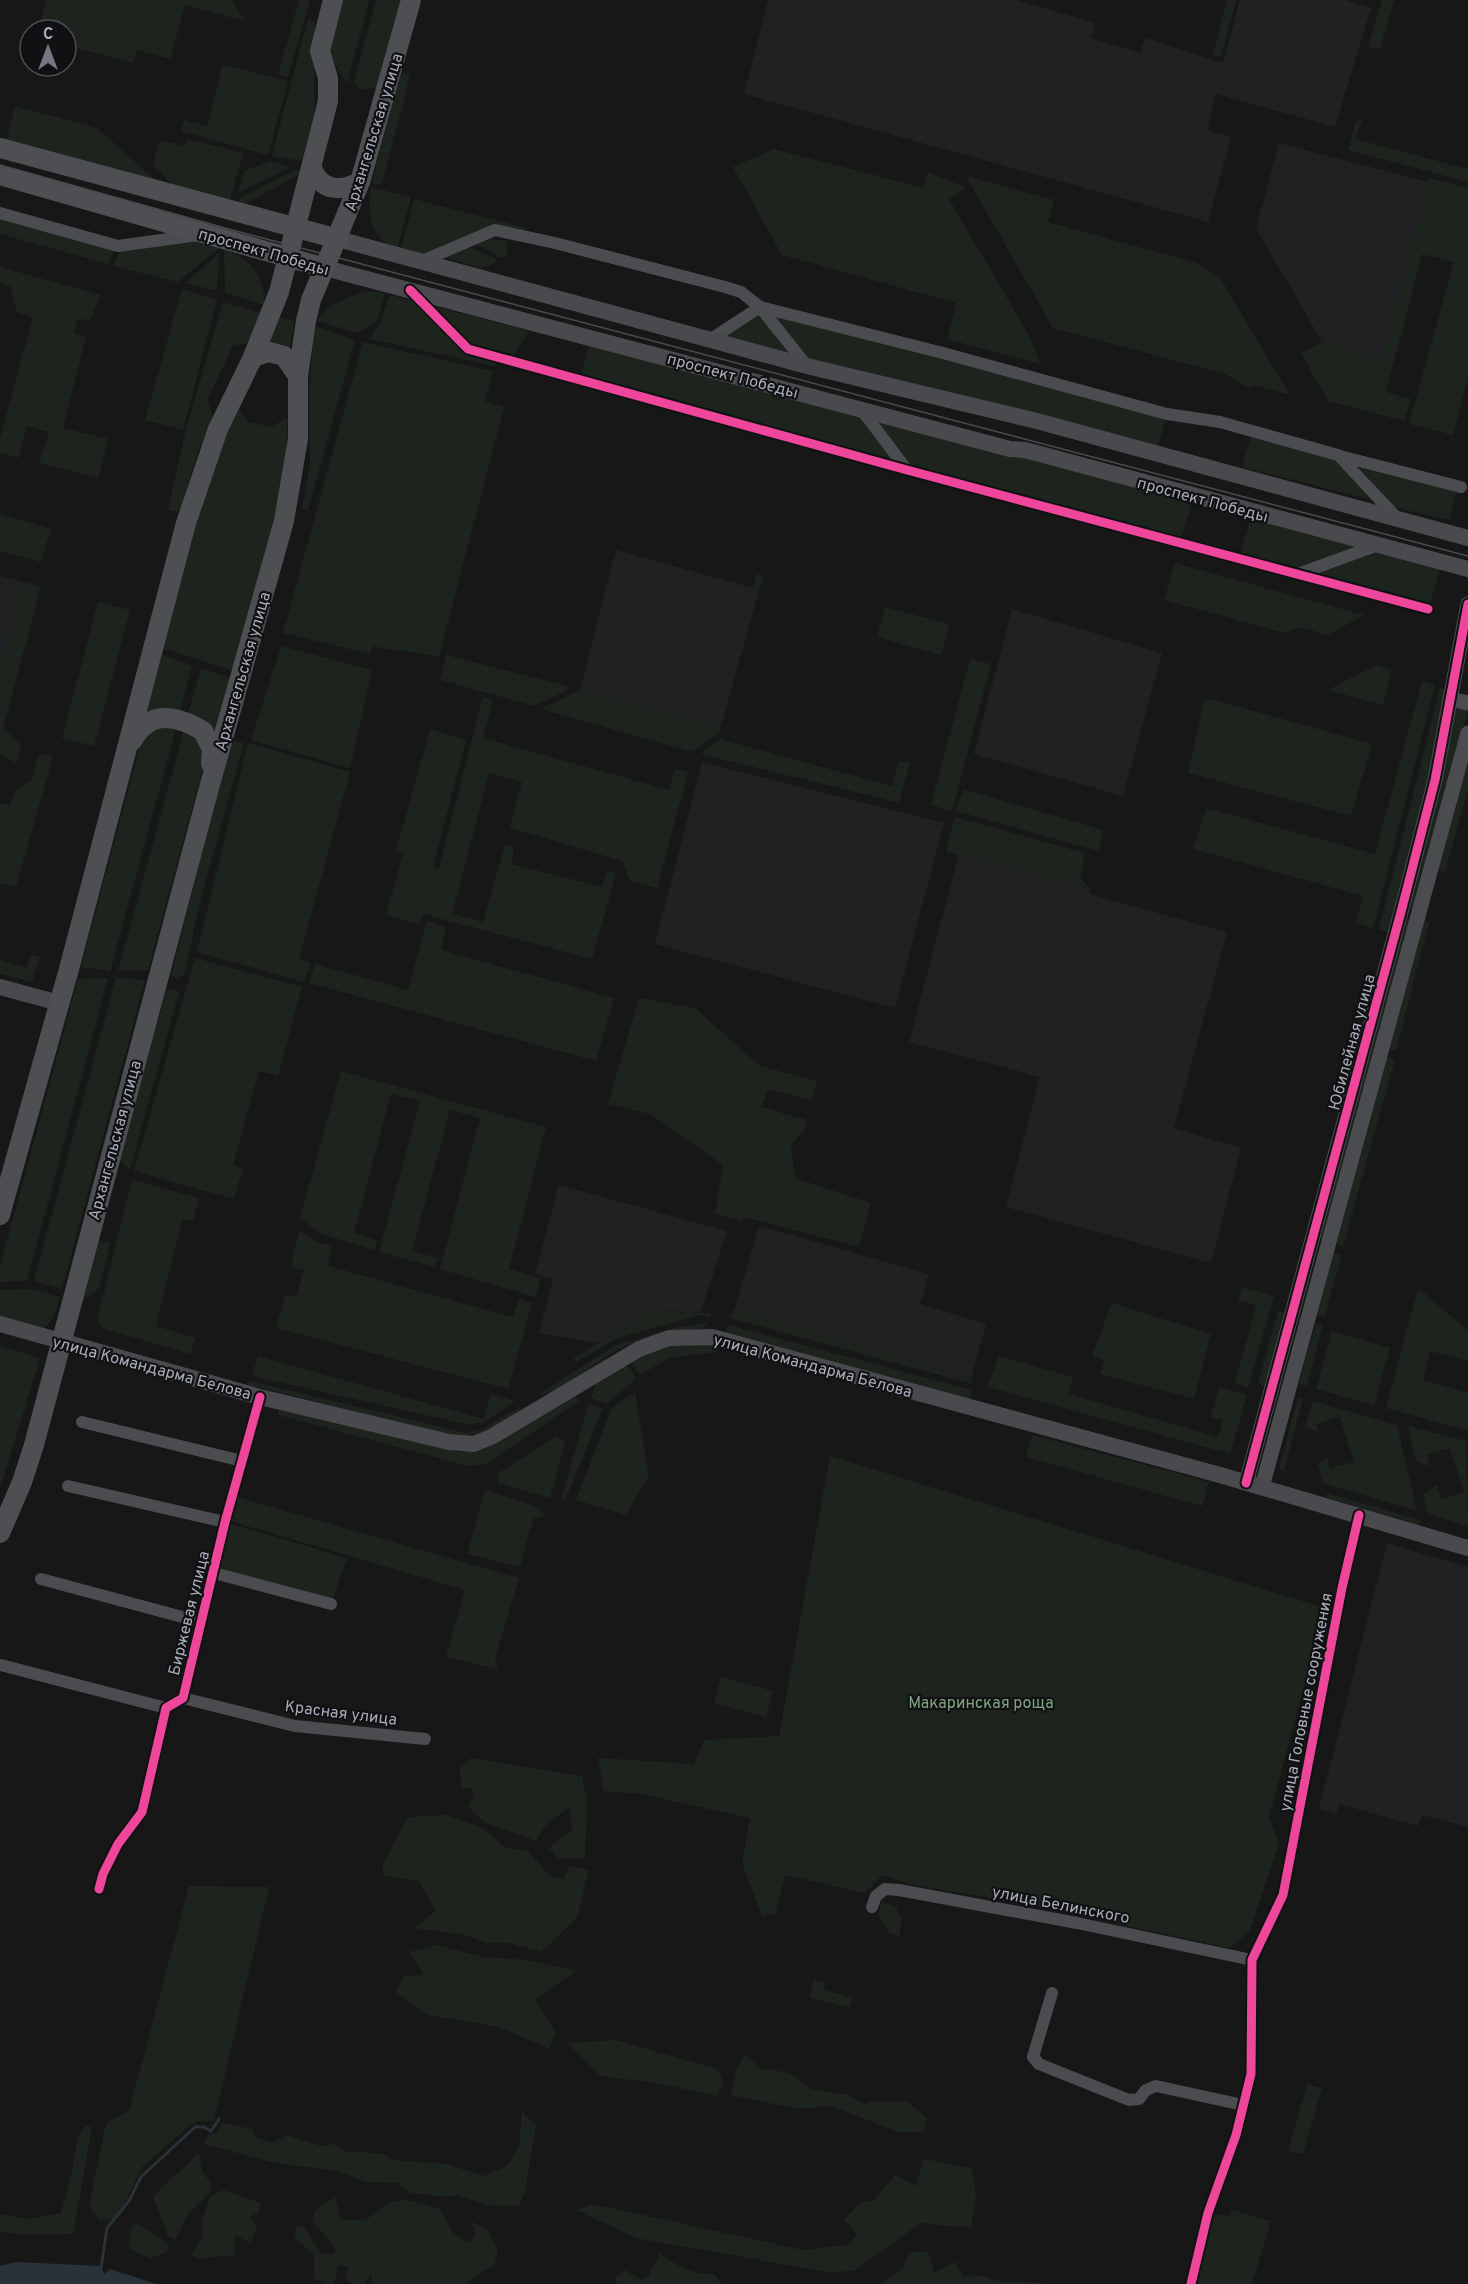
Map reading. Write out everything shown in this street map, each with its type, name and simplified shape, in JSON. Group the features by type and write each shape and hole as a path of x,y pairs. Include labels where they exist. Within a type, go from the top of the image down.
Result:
{"main road":[{"path":"0,1215 197,487 218,429 253,357 279,292 297,228 328,101 328,78 320,51 333,0"},
{"name":"Архангельская улица","path":"0,1533 28,1464 62,1343 209,788 284,521 298,439 298,376 306,321 360,182 411,0"},
{"name":"проспект Победы","path":"0,148 807,366 1033,420 1468,538"},
{"path":"312,169 317,180 331,188 346,189 360,182"},
{"name":"проспект Победы","path":"0,175 325,268 1468,569"},
{"path":"253,357 269,352 284,356 298,376"},
{"path":"123,758 139,728 148,721 158,717 169,718 196,726 209,738 212,749 209,788"},
{"path":"0,987 59,1003"},
{"name":"улица Командарма Белова","path":"0,1324 260,1396 449,1442 474,1444 493,1436 639,1348 669,1338 712,1337 1254,1485 1468,1548"}],"street":[{"path":"0,213 118,246 205,234"},
{"path":"422,261 495,230 555,243 733,289 741,292 760,307 807,366"},
{"path":"410,290 468,349 907,470 1428,609"},
{"path":"711,339 760,307 943,353 1167,414 1220,422 1461,488"},
{"path":"860,408 907,470"},
{"path":"1338,455 1398,519"},
{"path":"1298,574 1378,545"},
{"name":"Юбилейная улица","path":"1254,1485 1312,1242 1435,780 1468,604"},
{"path":"1450,699 1468,704"},
{"name":"Юбилейная улица","path":"1254,1485 1328,1247 1468,733"},
{"path":"1401,912 1417,916"},
{"path":"1312,1242 1328,1247"},
{"name":"Биржевая улица","path":"166,1708 183,1698 225,1522 260,1396"},
{"path":"82,1422 242,1461"},
{"path":"68,1486 225,1522"},
{"name":"улица Головные сооружения","path":"1252,1960 1283,1894 1342,1588 1359,1515"},
{"path":"214,1573 331,1604"},
{"path":"41,1579 201,1622"},
{"path":"1,1665 166,1708 142,1812 118,1844 103,1874 99,1889"},
{"name":"Красная улица","path":"183,1698 295,1726 426,1738"},
{"name":"улица Белинского","path":"872,1907 876,1896 885,1889 899,1890 1077,1923 1252,1960"},
{"path":"1191,2284 1208,2213 1236,2135 1251,2074 1252,1960"},
{"path":"1052,1993 1035,2046 1033,2057 1039,2064 1129,2100 1139,2099 1146,2090 1156,2086 1243,2105"}],"shaded area":[{"path":"768,0 1017,0 1095,23 1091,38 1140,53 1145,38 1223,63 1240,0 1346,0 1371,8 1335,127 1216,94 1207,130 1231,137 1208,222 744,94"},
{"path":"1279,143 1428,182 1381,359 1322,342 1256,228"},
{"path":"616,550 753,588 716,725 580,690"},
{"path":"0,576 23,582 0,669"},
{"path":"1012,609 1162,653 1123,796 974,754"},
{"path":"702,762 944,823 895,1008 655,944"},
{"path":"959,854 1090,889 1089,894 1227,932 1174,1128 1241,1148 1211,1263 1006,1207 1040,1077 909,1042"},
{"path":"559,1185 727,1231 701,1312 649,1311 597,1343 539,1333 553,1279 535,1274"},
{"path":"759,1226 929,1274 920,1304 986,1324 971,1379 735,1308"},
{"path":"1387,1543 1468,1567 1468,1827 1422,1815 1418,1826 1339,1804 1336,1814 1319,1809"},
{"path":"16,2262 101,2266 104,2274 110,2269 156,2284 0,2284 0,2266"}],"green space":[{"path":"46,0 232,0 245,21 185,5 170,59 137,50 133,63 78,48 78,18 42,18"},
{"path":"299,0 310,0 288,77 278,74"},
{"path":"340,0 369,0 347,84 327,50"},
{"path":"376,0 407,0 377,88 362,90 354,83"},
{"path":"1227,0 1236,0 1221,57 1213,55"},
{"path":"1382,0 1394,0 1380,49 1368,47"},
{"path":"308,19 315,22 314,114 302,161 272,156"},
{"path":"223,65 288,81 268,155 181,131 184,120 207,126"},
{"path":"399,72 410,75 382,185 372,183"},
{"path":"15,106 97,128 161,185 5,146"},
{"path":"1363,118 1355,139 1468,169 1468,182 1348,150 1355,123"},
{"path":"188,139 243,153 229,203 175,188 153,164 160,140 185,146"},
{"path":"774,149 924,188 928,172 967,188 949,199 1030,337 1040,364 947,339 956,303 782,255 733,167"},
{"path":"270,161 291,167 238,193 244,171"},
{"path":"294,170 300,171 299,175 244,204 238,202 240,198"},
{"path":"966,176 1054,200 1048,222 1197,263 1221,279 1290,395 1252,385 1251,389 1225,374 1053,328"},
{"path":"1429,178 1468,188 1468,377 1453,435 1409,424 1454,262 1422,254 1386,392 1411,399 1404,421 1328,401 1301,353 1322,342 1381,358"},
{"path":"371,187 411,197 397,249 381,238 372,224 369,207"},
{"path":"414,199 526,228 524,236 495,230 426,256 401,251"},
{"path":"0,216 115,248 108,264 0,234"},
{"path":"489,239 507,241 507,257 499,257 477,245"},
{"path":"193,241 219,248 178,282 114,266 120,249"},
{"path":"469,247 496,259 494,264 481,268 445,258"},
{"path":"224,249 242,258 255,270 262,285 265,305 225,293"},
{"path":"219,253 217,291 186,283"},
{"path":"0,267 101,295 90,320 77,319 74,333 86,338 63,428 108,439 98,478 39,463 49,432 27,426 18,458 0,453 0,438 33,317 17,312 10,286 0,283"},
{"path":"182,289 217,300 183,430 145,420"},
{"path":"369,291 385,293 377,321 358,333 317,321 333,305"},
{"path":"390,295 529,331 514,355 499,351 495,366 369,339 379,325"},
{"path":"223,302 261,313 247,344 233,345 208,399 213,418 197,454 181,508 177,512 168,510 185,433"},
{"path":"760,307 1167,414 1156,455 712,339"},
{"path":"279,317 294,321 289,353 267,348"},
{"path":"314,326 355,340 308,510 302,509 310,463 309,396"},
{"path":"591,338 1194,497 1180,542 580,379"},
{"path":"363,342 493,371 485,401 504,407 439,657 373,646 370,654 283,633"},
{"path":"237,406 248,422 271,427 287,418 287,448 278,512 234,671 162,648 205,489"},
{"path":"1251,436 1333,459 1372,500 1242,467"},
{"path":"1357,464 1457,491 1449,520 1393,507"},
{"path":"1252,512 1442,562 1428,609 1239,559"},
{"path":"0,514 51,529 41,562 0,551"},
{"path":"1175,563 1364,615 1328,635 1300,627 1285,633 1164,600"},
{"path":"757,574 763,576 719,733 692,752 541,709 580,690 716,725"},
{"path":"23,582 41,586 3,729 21,744 16,764 0,753 0,669"},
{"path":"98,602 130,610 94,746 62,738"},
{"path":"885,607 949,624 941,655 877,637"},
{"path":"281,646 372,670 350,768 251,740"},
{"path":"160,654 192,666 179,715 142,717"},
{"path":"446,655 568,686 566,691 534,706 440,680"},
{"path":"970,659 991,664 952,811 931,805"},
{"path":"1376,665 1392,670 1383,705 1328,690"},
{"path":"201,668 232,679 216,742 187,718"},
{"path":"1422,681 1435,685 1373,928 1356,923 1363,896 1193,849 1206,808 1375,854"},
{"path":"1440,688 1448,690 1447,699 1392,933 1379,929"},
{"path":"483,697 493,700 483,738 669,790 675,769 688,772 657,888 630,881 623,861 510,828 522,782 489,773 452,914 483,922 505,845 514,848 511,864 602,887 607,871 616,873 592,959 423,914 420,924 386,915 403,854 396,851 430,729 466,740 433,867 439,868"},
{"path":"1211,699 1372,744 1351,816 1188,773 1204,700"},
{"path":"1454,706 1468,709 1468,711 1413,909 1407,908"},
{"path":"177,725 110,971 81,967 143,734 150,726"},
{"path":"185,727 194,730 206,757 148,970 118,971"},
{"path":"722,737 727,741 892,786 899,761 910,763 899,803 701,754"},
{"path":"230,741 244,743 201,898 184,975 177,978 171,976"},
{"path":"248,743 350,772 299,959 311,962 304,982 197,952"},
{"path":"1468,751 1468,789 1445,872 1435,869"},
{"path":"39,754 53,756 16,887 0,883 0,803 10,805 15,790 32,780"},
{"path":"963,789 1103,830 1098,851 956,811"},
{"path":"955,817 1085,853 1080,878 1090,889 946,852"},
{"path":"1405,918 1410,920 1324,1240 1319,1237"},
{"path":"427,921 446,927 441,950 614,998 596,1061 309,983 315,964 408,990"},
{"path":"1421,921 1429,923 1396,1050 1386,1049"},
{"path":"31,955 40,957 32,982 0,974 0,960 27,968"},
{"path":"195,958 302,987 278,1076 259,1071 233,1165 243,1169 234,1199 134,1171"},
{"path":"108,978 27,1281 0,1282 0,1267 78,979"},
{"path":"116,978 145,980 62,1289 34,1281"},
{"path":"167,989 179,992 130,1169 122,1164 119,1156"},
{"path":"639,998 695,1008 760,1066 817,1081 812,1100 768,1089 761,1107 807,1120 804,1130 791,1145 795,1178 871,1203 859,1247 744,1217 741,1221 715,1214 723,1165 650,1114 608,1104"},
{"path":"1384,1057 1395,1059 1343,1246 1335,1243"},
{"path":"341,1071 546,1127 509,1269 541,1278 536,1297 440,1269 480,1118 450,1110 412,1251 437,1258 435,1267 379,1252 420,1101 391,1094 354,1233 377,1240 375,1250 322,1234 300,1218"},
{"path":"132,1180 199,1198 193,1221 182,1220 156,1326 195,1338 190,1354 102,1328 97,1322"},
{"path":"299,1230 318,1243 332,1245 328,1266 513,1317 519,1299 532,1303 508,1389 276,1328 285,1295 296,1297 304,1270 291,1267"},
{"path":"98,1240 110,1243 99,1288 88,1297 84,1296"},
{"path":"1333,1252 1341,1255 1325,1317 1317,1315"},
{"path":"1242,1287 1274,1296 1248,1387 1235,1383 1256,1305 1238,1300"},
{"path":"1418,1288 1468,1331 1468,1361 1430,1351 1423,1380 1468,1393 1468,1431 1386,1408"},
{"path":"32,1289 60,1297 51,1321 46,1327 33,1328 0,1317 0,1290"},
{"path":"1112,1303 1211,1334 1194,1399 1100,1374 1104,1360 1092,1356"},
{"path":"735,1308 971,1379 973,1384 730,1318"},
{"path":"649,1311 712,1313 710,1317 700,1315 618,1338 576,1362 574,1358"},
{"path":"1278,1311 1288,1313 1268,1386 1258,1384"},
{"path":"707,1323 702,1329 669,1332 627,1345 569,1383 538,1395 614,1346 679,1327"},
{"path":"1316,1323 1323,1325 1307,1386 1299,1384"},
{"path":"728,1325 972,1390 969,1402 724,1337"},
{"path":"1332,1331 1390,1348 1374,1405 1316,1389"},
{"path":"683,1341 720,1343 716,1352 669,1358 640,1375 630,1361"},
{"path":"0,1346 40,1358 0,1489"},
{"path":"258,1356 484,1419 491,1394 515,1401 483,1423 466,1424 252,1376"},
{"path":"998,1356 1073,1377 1069,1394 1218,1437 1223,1420 1211,1417 1219,1387 1247,1395 1230,1454 988,1387"},
{"path":"626,1362 636,1378 607,1404 591,1398 596,1383"},
{"path":"251,1381 466,1433 482,1430 520,1407 519,1413 496,1426 473,1434 455,1436 245,1384"},
{"path":"635,1392 649,1477 625,1515 576,1500 612,1408"},
{"path":"574,1394 579,1401 486,1464 468,1466 278,1415 280,1405 459,1452 484,1449"},
{"path":"1298,1398 1303,1399 1284,1471 1279,1468"},
{"path":"1313,1401 1397,1425 1417,1511 1323,1483 1318,1464 1327,1456 1330,1468 1354,1462 1340,1417 1316,1424 1318,1432 1305,1427"},
{"path":"589,1403 603,1409 565,1500 561,1499"},
{"path":"1408,1426 1466,1441 1468,1526 1428,1514 1423,1494 1437,1485 1441,1499 1464,1492 1450,1448 1427,1454 1430,1466 1416,1461"},
{"path":"1032,1435 1209,1482 1202,1506 1026,1457"},
{"path":"557,1436 565,1442 550,1498 498,1483 497,1474"},
{"name":"Макаринская роща","path":"830,1456 1325,1608 1269,1817 1279,1844 1250,1930 1230,1948 1029,1905 910,1884 882,1875 865,1893 785,1875 775,1914 762,1916 742,1863 750,1818 641,1794 604,1791 598,1758 694,1764 704,1740 779,1736"},
{"path":"485,1490 536,1506 545,1515 533,1519 520,1567 467,1554"},
{"path":"1327,1493 1420,1520 1419,1525 1326,1497"},
{"path":"237,1497 519,1578 495,1658 498,1669 446,1657 465,1590 230,1521"},
{"path":"225,1522 347,1558 331,1604 214,1573"},
{"path":"721,1677 773,1691 766,1717 714,1703"},
{"path":"471,1758 582,1776 587,1800 585,1858 559,1859 549,1848 572,1830 569,1807 545,1826 536,1841 484,1822 467,1806 474,1796 472,1788 461,1788 460,1767"},
{"path":"446,1815 483,1828 506,1848 528,1851 550,1876 563,1879 569,1866 589,1870 577,1918 541,1952 508,1943 486,1943 462,1934 414,1928 436,1911 419,1881 384,1876 382,1865 408,1817"},
{"path":"189,1886 269,1887 214,2121 198,2121 187,2128 142,2167 125,2203 114,2218 99,2220 89,2206 106,2123 129,2111"},
{"path":"882,1902 897,1907 897,1914 902,1917 899,1936 889,1933 878,1914"},
{"path":"437,1945 483,1957 528,1960 576,1971 535,2000 556,2032 549,2049 499,2027 427,2015 395,1991 405,1976 423,1975 410,1952"},
{"path":"814,1979 825,1982 824,1990 853,1998 850,2008 809,1997"},
{"path":"615,2040 717,2069 724,2084 717,2096 656,2083 600,2076 568,2043"},
{"path":"745,2054 760,2068 790,2073 812,2089 849,2095 864,2104 873,2101 907,2101 927,2118 923,2132 898,2132 832,2106 798,2109 731,2095 736,2070"},
{"path":"1307,2084 1322,2088 1303,2154 1288,2151"},
{"path":"522,2112 536,2125 525,2192 518,2206 486,2205 457,2195 448,2197 411,2193 398,2183 365,2182 337,2171 274,2163 205,2144 208,2135 216,2133 222,2123 252,2129 257,2138 272,2143 287,2135 321,2146 335,2144 345,2152 384,2154 392,2160 446,2164 484,2176 508,2165 519,2147"},
{"path":"85,2126 92,2127 73,2234 22,2235 0,2231 0,2214 28,2219 61,2213 72,2172 77,2139"},
{"path":"199,2152 202,2171 212,2185 210,2192 189,2213 175,2240 168,2236 153,2197"},
{"path":"924,2159 972,2168 976,2199 971,2228 921,2223 854,2271 827,2272 636,2238 576,2210 593,2204 803,2250 847,2245 857,2235 844,2219 860,2203 874,2200 895,2175 916,2186"},
{"path":"224,2190 260,2203 259,2212 250,2217 257,2228 250,2243 235,2235 234,2255 199,2259 191,2254 203,2237 202,2220 210,2196"},
{"path":"335,2197 341,2219 365,2221 385,2206 400,2200 440,2209 453,2233 467,2242 473,2239 476,2232 470,2221 488,2230 498,2250 494,2266 477,2275 467,2284 371,2284 372,2273 364,2284 352,2284 345,2280 348,2267 338,2265 334,2284 325,2284 314,2279 314,2255 295,2238 296,2226 302,2225 321,2253 335,2254 335,2247 312,2221 315,2210"},
{"path":"1232,2210 1271,2221 1252,2284 1195,2284 1214,2214 1230,2216"},
{"path":"138,2224 166,2242 169,2246 166,2253 150,2258 128,2248 132,2226"},
{"path":"928,2251 934,2273 955,2262 963,2276 975,2275 1001,2281 1046,2284 881,2284 902,2269 910,2253"},
{"path":"660,2253 685,2269 714,2274 722,2284 618,2284 614,2279 625,2270 641,2280 649,2275"}],"waterway":[{"path":"101,2268 107,2228 129,2201 141,2177 195,2127 204,2127 211,2131 219,2119"}],"tram line":[{"path":"0,165 225,228 1468,556"}],"cycle path":[{"path":"410,290 468,349 907,470 1428,609"},
{"path":"1246,1483 1435,780 1468,604"},
{"path":"99,1889 103,1874 118,1844 142,1812 166,1708 183,1698 225,1522 260,1397"},
{"path":"1191,2284 1208,2213 1236,2135 1251,2074 1252,1960 1283,1895 1342,1588 1359,1515"}]}
